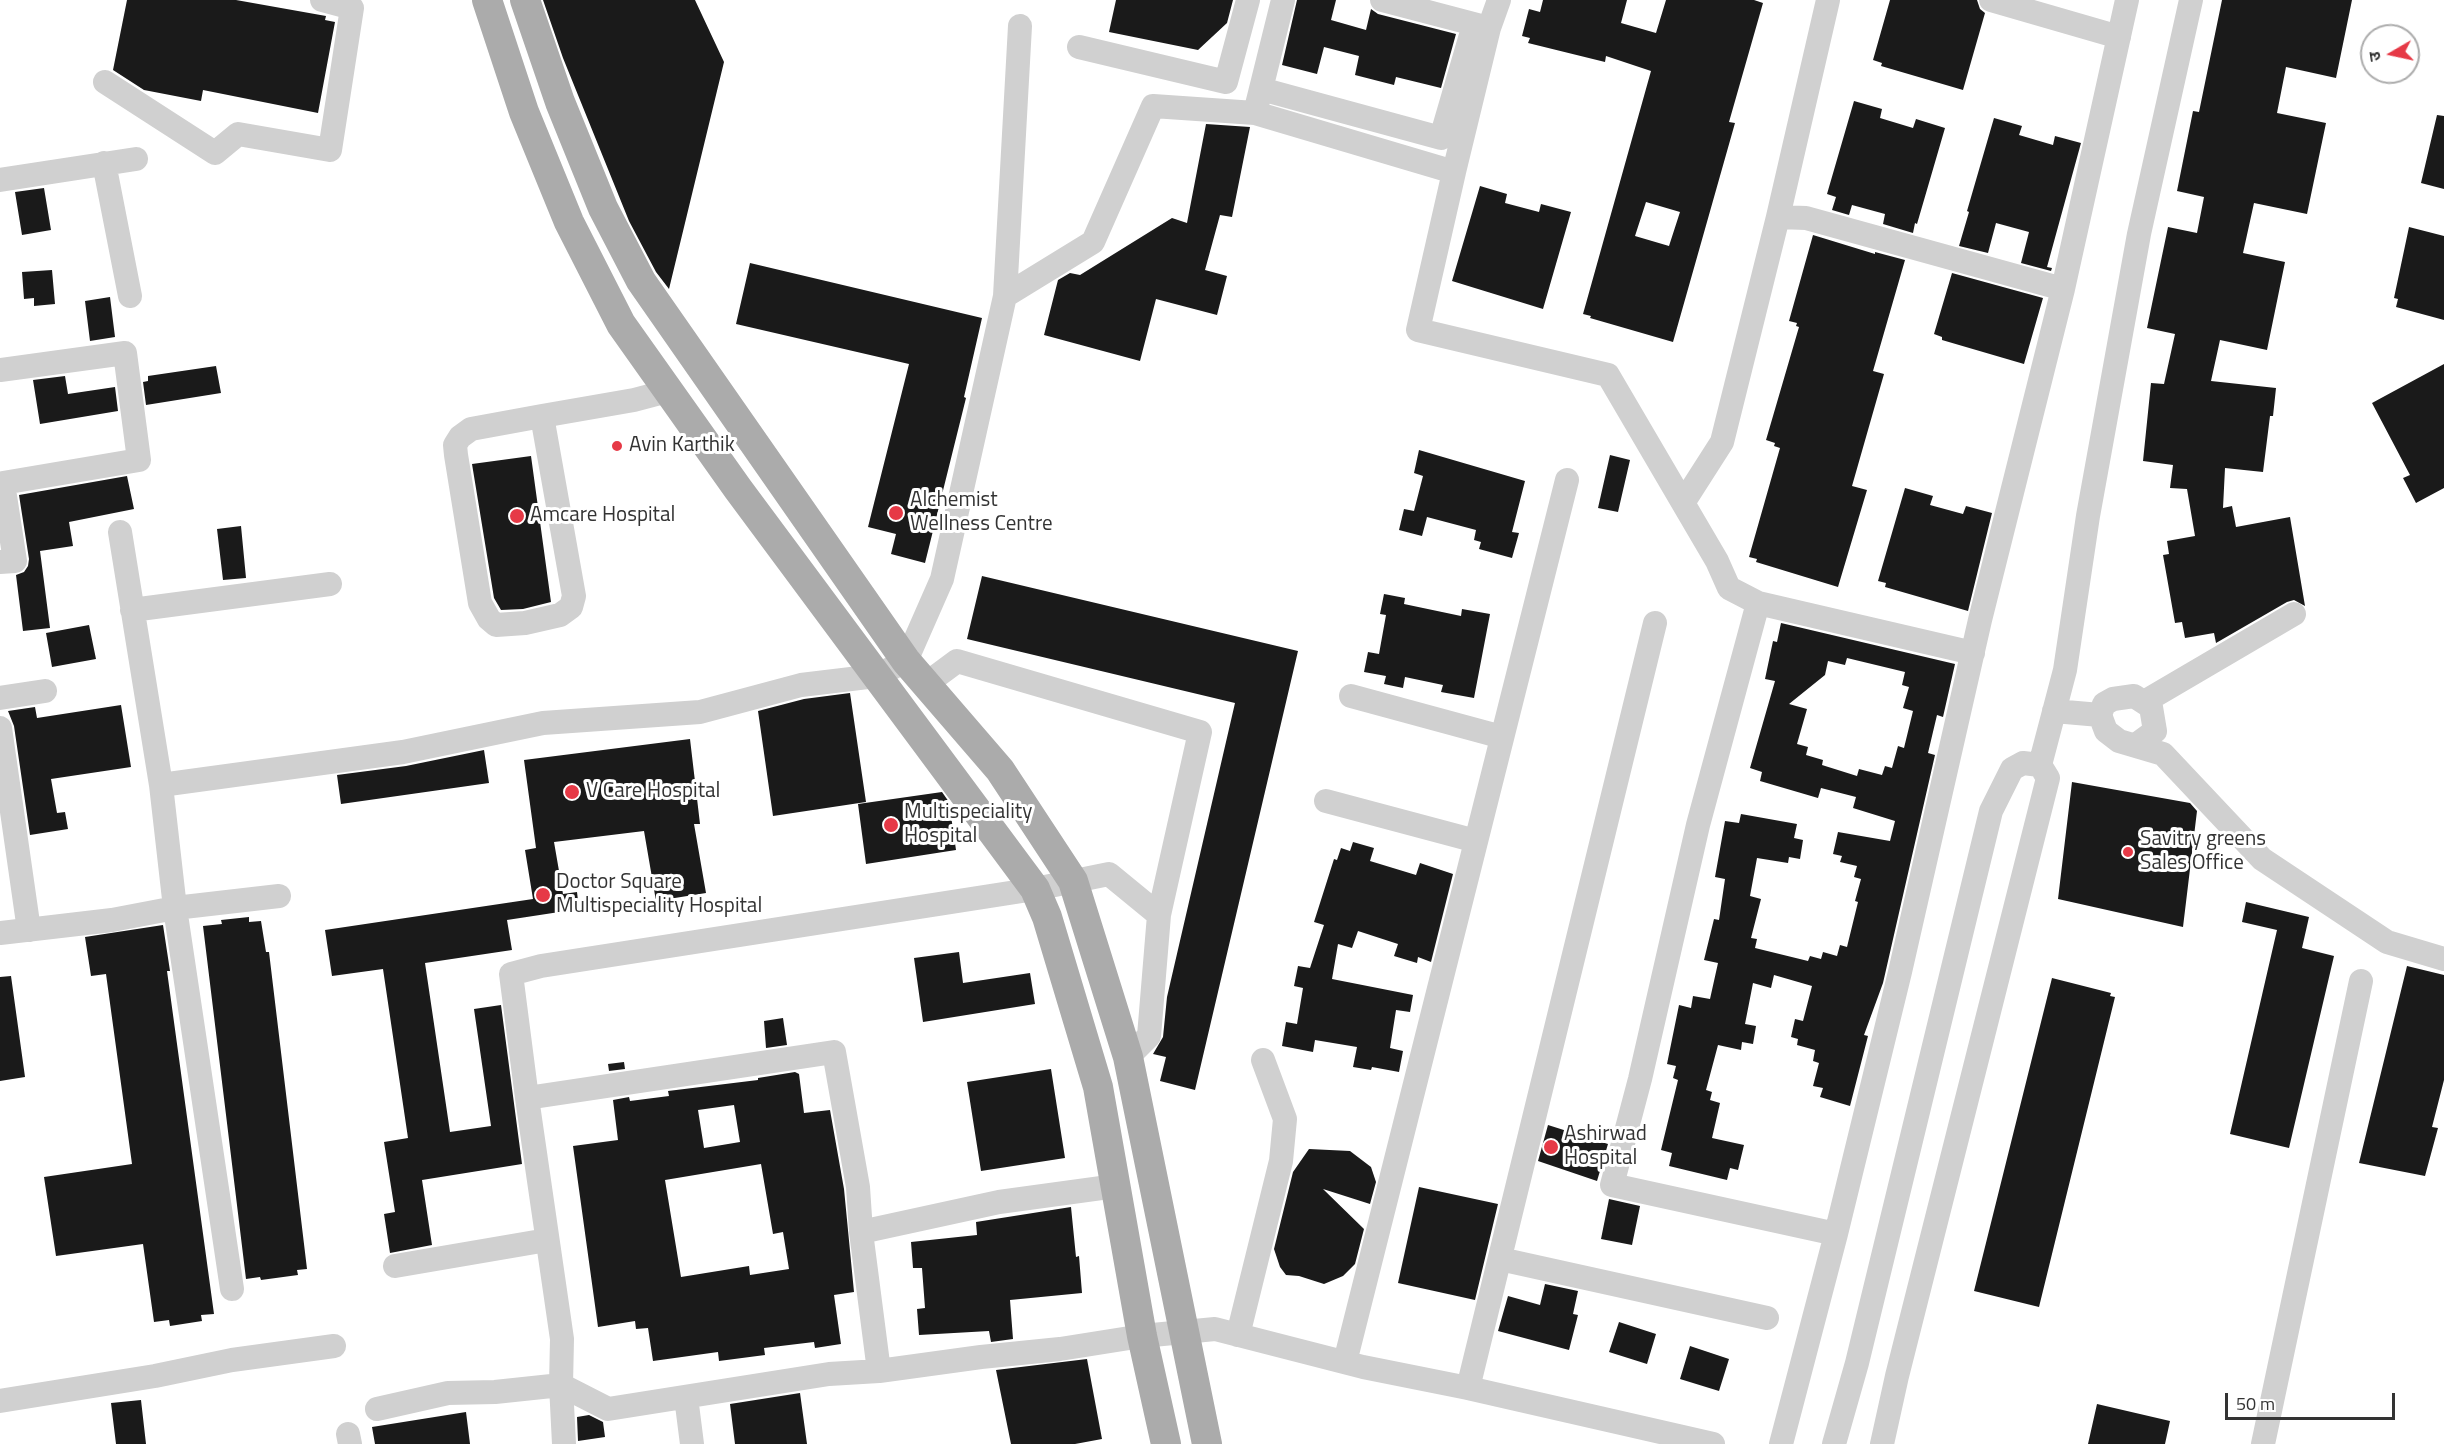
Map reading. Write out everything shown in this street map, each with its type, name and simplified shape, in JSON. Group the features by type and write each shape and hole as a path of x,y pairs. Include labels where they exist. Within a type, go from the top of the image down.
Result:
{"main road":[{"path":"487,0 524,112 569,222 621,324 876,676 1035,889 1047,917 1098,1087 1142,1336 1166,1444"},
{"path":"525,0 560,102 603,208 641,281 906,661 1000,770 1073,881 1128,1058 1207,1444"},
{"path":"671,396 702,369"}],"street":[{"path":"105,82 215,153 238,134 330,150 352,8 321,0"},
{"path":"1079,47 1226,82 1248,0"},
{"path":"1255,113 1283,0"},
{"path":"1382,0 1482,26"},
{"path":"1261,89 1441,138 1482,26 1499,0"},
{"path":"1683,503 1722,442 1778,217 1828,0"},
{"path":"1991,0 2119,37"},
{"path":"1781,1444 1836,1234 1900,972 1973,653 2063,289 2127,0"},
{"path":"1882,1444 1900,1364 2048,778 2040,765 2065,670 2088,516 2139,234 2191,0"},
{"path":"161,785 403,752 543,723 700,712 801,685 876,676 906,661 942,579 1005,296 1020,26"},
{"path":"1482,26 1454,172 1418,330 1608,375 1717,561 1729,588 1758,603 1973,653"},
{"path":"1005,296 1093,242 1153,106 1255,113 1454,172"},
{"path":"0,180 136,159"},
{"path":"104,163 130,296"},
{"path":"1778,217 1806,218 2063,289"},
{"path":"0,370 125,353 139,460 3,483 15,561 0,562"},
{"path":"542,416 574,596 571,607 560,615 525,623 496,626 480,603 455,445 464,432 471,429 542,416 634,400 671,396"},
{"path":"1345,1362 1567,480"},
{"path":"120,531 161,785 175,908 232,1289"},
{"path":"132,610 330,585"},
{"path":"1758,603 1698,825 1640,1078 1612,1185 1836,1234"},
{"path":"2144,702 2294,614"},
{"path":"1468,1388 1655,623"},
{"path":"926,684 957,661 1200,732 1159,915 1149,1036 1128,1058"},
{"path":"0,698 45,691"},
{"path":"1351,696 1502,737"},
{"path":"2136,745 2155,731 2151,707 2134,696 2113,699 2104,704 2100,715 2106,731 2119,741 2163,754 2262,859 2387,942 2444,959"},
{"path":"2054,711 2100,715"},
{"path":"0,728 29,930"},
{"path":"1834,1444 1857,1363 1991,811 2012,769 2023,763 2040,765"},
{"path":"1326,801 1476,841"},
{"path":"564,1444 561,1384 562,1339 511,974 541,966 1035,889 1109,874 1159,915"},
{"path":"0,933 112,920 175,908 279,896"},
{"path":"2263,1444 2361,981"},
{"path":"527,1098 834,1052 858,1187 861,1232 879,1371"},
{"path":"1238,1335 1281,1161 1284,1119 1263,1060"},
{"path":"861,1232 999,1202 1116,1186"},
{"path":"395,1266 547,1240"},
{"path":"1500,1259 1767,1318"},
{"path":"377,1409 448,1393 495,1392 561,1384 608,1409 829,1374 879,1371 1060,1349 1142,1336 1215,1329 1345,1362 1713,1444"},
{"path":"0,1401 154,1376 232,1359 334,1346"},
{"path":"686,1397 693,1444"}],"building":[{"path":"127,0 236,0 326,16 325,20 335,22 318,113 203,90 201,101 144,90 113,70"},
{"path":"543,0 695,0 724,62 669,289 656,272 629,221 563,58"},
{"path":"1116,0 1233,0 1227,23 1198,50 1109,32"},
{"path":"1297,0 1336,0 1331,20 1366,30 1371,9 1378,14 1456,34 1441,88 1396,77 1394,85 1355,75 1359,56 1324,47 1317,74 1282,65"},
{"path":"1543,0 1627,0 1621,23 1656,33 1666,0 1754,0 1763,3 1729,122 1735,123 1673,342 1583,314 1651,71 1606,56 1605,62 1528,43 1530,38 1522,36 1529,9 1540,12","holes":["1646,202 1680,212 1669,246 1635,236"]},
{"path":"1890,0 1977,0 1980,9 1985,13 1963,90 1881,66 1882,63 1873,60"},
{"path":"2222,0 2352,0 2336,78 2286,67 2277,113 2326,123 2307,214 2254,203 2243,253 2285,262 2267,350 2220,340 2211,381 2276,388 2263,472 2225,468 2223,508 2232,506 2236,527 2290,517 2305,606 2294,600 2287,602 2216,643 2214,633 2185,638 2182,622 2175,623 2163,555 2169,554 2167,541 2195,536 2187,489 2170,488 2173,465 2143,461 2151,383 2164,384 2175,334 2147,328 2168,227 2197,233 2204,197 2177,191 2193,111 2199,112"},
{"path":"1854,101 1882,109 1880,118 1913,128 1916,119 1945,128 1913,233 1883,224 1885,214 1852,205 1849,215 1832,210 1836,197 1827,194"},
{"path":"2437,115 2444,116 2444,189 2421,183"},
{"path":"1994,118 2022,126 2019,135 2053,145 2055,136 2081,143 2047,267 2052,268 2051,271 2021,263 2029,232 1996,223 1988,253 1959,246"},
{"path":"1206,124 1250,127 1232,217 1220,215 1205,270 1227,276 1217,315 1156,299 1140,361 1044,335 1058,280 1070,273 1080,275 1172,218 1187,223"},
{"path":"1480,186 1507,194 1505,203 1539,212 1541,204 1571,212 1543,309 1452,281"},
{"path":"44,188 51,230 22,235 15,192"},
{"path":"2409,227 2444,236 2444,320 2396,307 2398,299 2394,298"},
{"path":"1813,235 1875,254 1875,252 1905,260 1873,371 1884,374 1852,486 1867,490 1838,587 1756,562 1757,559 1749,557 1780,448 1774,446 1775,443 1766,440 1799,327 1796,326 1797,323 1789,321"},
{"path":"750,263 982,318 964,397 966,398 925,563 891,554 896,534 868,527 909,364 736,324"},
{"path":"52,270 55,304 34,306 34,298 24,299 22,272"},
{"path":"1952,273 2043,298 2024,364 1942,340 1942,337 1934,334"},
{"path":"110,297 115,337 90,341 85,301"},
{"path":"2444,364 2444,488 2416,503 2403,478 2410,475 2372,403"},
{"path":"216,366 221,393 146,405 143,382 148,381 148,376"},
{"path":"65,376 68,394 115,387 118,411 40,424 33,380"},
{"path":"1419,450 1525,481 1512,532 1519,533 1512,558 1479,549 1481,542 1474,540 1476,530 1427,517 1422,536 1399,530 1404,509 1414,511 1423,476 1414,473"},
{"path":"1610,455 1630,460 1618,512 1598,508"},
{"path":"531,456 551,602 523,609 501,610 494,598 472,464"},
{"path":"127,476 134,509 69,522 73,546 40,551 50,628 23,631 16,575 24,572 29,559 19,495"},
{"path":"1905,488 1933,496 1930,505 1963,514 1966,506 1992,513 1968,611 1885,587 1886,583 1878,581"},
{"path":"241,526 246,578 223,580 217,529"},
{"path":"982,576 1298,651 1195,1090 1160,1081 1166,1057 1153,1054 1163,1037 1167,997 1235,703 967,639"},
{"path":"1384,594 1405,598 1404,604 1461,616 1462,609 1490,614 1474,698 1441,692 1443,685 1405,677 1403,688 1384,684 1386,676 1364,672 1368,652 1379,654 1386,615 1380,614"},
{"path":"1781,623 1955,664 1943,717 1937,715 1928,753 1935,755 1883,983 1864,1035 1868,1036 1850,1106 1820,1097 1823,1088 1813,1086 1819,1063 1813,1061 1815,1050 1797,1045 1798,1039 1791,1037 1795,1019 1803,1021 1812,986 1774,975 1771,988 1753,983 1745,1024 1756,1026 1753,1044 1742,1042 1741,1050 1718,1045 1706,1090 1712,1092 1710,1100 1720,1103 1712,1138 1744,1145 1738,1170 1730,1168 1727,1180 1669,1166 1672,1153 1661,1150 1678,1080 1673,1078 1676,1066 1667,1064 1679,1005 1691,1008 1693,996 1710,999 1718,963 1704,960 1714,919 1719,920 1725,879 1715,877 1725,821 1739,823 1741,814 1797,824 1794,838 1803,840 1800,859 1789,857 1788,863 1757,858 1750,896 1761,899 1751,938 1757,939 1755,948 1808,961 1810,956 1821,959 1823,952 1837,956 1840,945 1847,947 1858,902 1855,901 1861,879 1854,877 1857,866 1840,862 1842,856 1833,854 1838,832 1890,841 1895,821 1853,808 1856,797 1821,788 1818,798 1760,781 1762,772 1750,768 1775,681 1765,679 1773,641 1777,642","holes":["1847,658 1905,672 1902,685 1909,687 1903,708 1913,711 1904,748 1898,746 1892,768 1885,766 1882,775 1859,769 1857,776 1822,765 1823,760 1806,755 1808,747 1797,744 1807,709 1789,704 1825,675 1828,661 1845,665"]},
{"path":"89,625 96,659 52,667 46,633"},
{"path":"850,693 866,802 773,816 758,711 804,699"},
{"path":"121,705 131,767 51,779 57,813 65,812 68,829 30,835 14,726 8,711 35,707 37,718"},
{"path":"690,739 700,824 694,824 706,893 656,901 644,831 554,842 563,894 577,892 579,909 507,920 512,950 425,963 450,1132 491,1126 474,1009 501,1005 522,1164 422,1180 432,1245 390,1253 384,1214 395,1212 384,1142 408,1138 383,969 332,976 325,930 533,899 525,850 536,848 524,760"},
{"path":"484,750 489,783 341,804 337,775 406,766"},
{"name":"Savitry greens Sales Office","path":"2072,782 2190,803 2197,811 2183,927 2058,899"},
{"path":"942,792 949,802 956,850 866,864 858,804"},
{"path":"1353,842 1374,848 1370,861 1416,875 1420,863 1453,874 1431,962 1418,957 1417,963 1394,956 1398,944 1358,931 1352,948 1338,944 1332,979 1413,995 1410,1012 1396,1010 1390,1048 1403,1051 1399,1072 1372,1067 1371,1070 1353,1067 1357,1047 1315,1040 1313,1052 1282,1046 1286,1022 1297,1024 1303,988 1294,986 1298,966 1310,968 1324,925 1314,922 1334,859 1337,860 1341,848 1350,851"},
{"path":"2246,902 2309,917 2302,948 2334,956 2289,1148 2230,1134 2277,930 2242,922"},
{"path":"249,917 249,922 261,921 266,952 269,952 307,1269 297,1270 298,1275 261,1280 260,1277 246,1279 203,926 222,924 221,920"},
{"path":"163,925 170,971 167,971 214,1314 201,1315 202,1321 170,1326 169,1320 154,1322 143,1244 56,1256 44,1177 132,1164 106,974 91,976 85,937"},
{"path":"959,952 963,983 1030,973 1035,1004 923,1022 914,958"},
{"path":"2407,966 2444,975 2444,1080 2432,1127 2438,1128 2425,1176 2359,1163"},
{"path":"11,976 25,1077 0,1081 0,977"},
{"path":"2052,978 2111,993 2110,996 2115,997 2039,1307 1974,1291"},
{"path":"783,1018 787,1045 766,1048 764,1021"},
{"path":"624,1062 625,1069 609,1071 608,1064"},
{"path":"1051,1069 1065,1158 981,1171 967,1082"},
{"path":"795,1072 799,1074 804,1113 830,1110 844,1189 854,1292 834,1295 841,1344 815,1348 814,1342 764,1348 765,1355 719,1361 718,1352 653,1361 648,1328 636,1329 635,1321 598,1327 573,1146 618,1140 613,1100 629,1097 630,1101 669,1096 668,1091 758,1080 758,1078","holes":["734,1105 740,1142 704,1148 698,1110","761,1164 773,1234 783,1232 789,1269 750,1275 749,1266 681,1277 665,1180"]},
{"path":"1548,1125 1608,1144 1597,1181 1538,1161"},
{"path":"1309,1149 1350,1151 1371,1167 1376,1182 1370,1204 1323,1189 1364,1229 1355,1264 1343,1276 1324,1284 1299,1276 1286,1275 1280,1267 1274,1249 1293,1172"},
{"path":"1419,1187 1498,1204 1475,1300 1398,1283"},
{"path":"1609,1199 1640,1206 1632,1245 1601,1239"},
{"path":"1071,1207 1082,1293 1010,1300 1013,1339 991,1342 989,1331 919,1335 917,1309 925,1308 922,1268 913,1268 911,1242 977,1235 976,1222"},
{"path":"1545,1284 1578,1291 1573,1314 1578,1315 1569,1350 1498,1331 1508,1296 1540,1305"},
{"path":"1619,1322 1656,1334 1647,1364 1609,1352"},
{"path":"1690,1346 1729,1359 1719,1391 1680,1379"},
{"path":"1087,1359 1102,1439 1075,1444 1011,1444 996,1370"},
{"path":"800,1393 807,1444 735,1444 730,1404"},
{"path":"141,1400 146,1444 116,1444 111,1403"},
{"path":"2097,1404 2170,1421 2165,1444 2088,1444"},
{"path":"466,1412 470,1444 375,1444 372,1427"},
{"path":"589,1415 603,1422 605,1437 578,1441 577,1417"}],"place":[{"name":"Avin Karthik","path":"617,446"},
{"name":"Alchemist Wellness Centre","path":"896,513"},
{"name":"Amcare Hospital","path":"517,516"},
{"name":"V Care Hospital","path":"572,792"},
{"name":"Multispeciality Hospital","path":"891,825"},
{"name":"Savitry greens Sales Office","path":"2128,852"},
{"name":"Doctor Square Multispeciality Hospital","path":"543,895"},
{"name":"Ashirwad Hospital","path":"1551,1147"}]}
